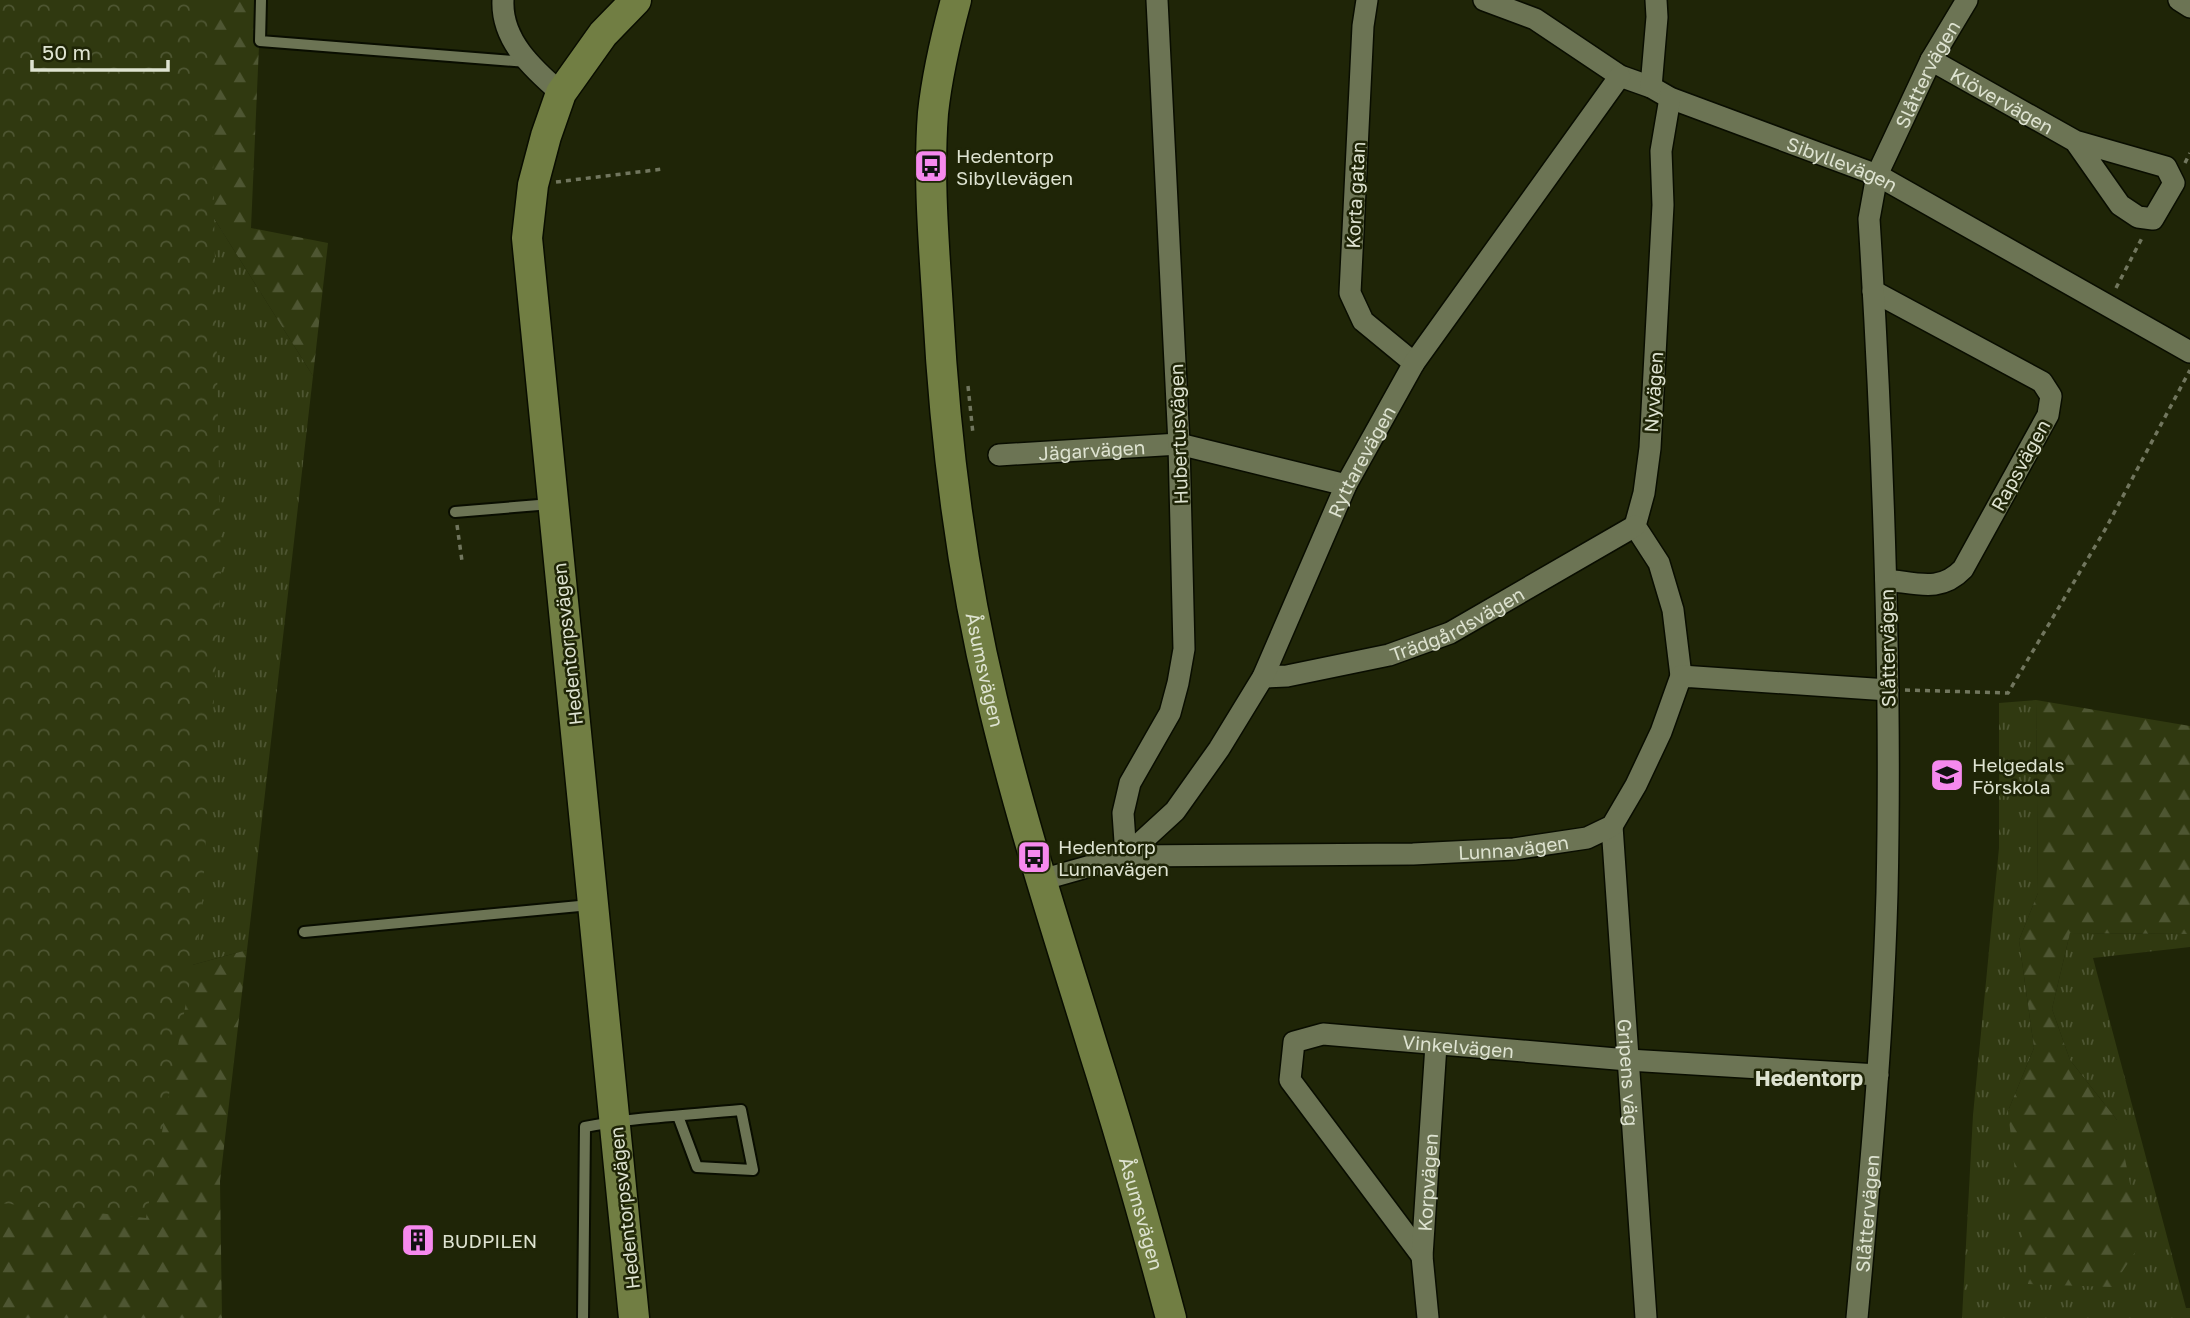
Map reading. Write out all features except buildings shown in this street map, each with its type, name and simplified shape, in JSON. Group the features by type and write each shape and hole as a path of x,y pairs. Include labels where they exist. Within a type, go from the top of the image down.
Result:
{"street":[{"path":"503,0 502,14 511,39 528,62 561,93"},
{"name":"Hedentorpsvägen","path":"635,1318 527,237 533,184 561,93 603,34 636,0"},
{"name":"Åsumsvägen","path":"956,0 940,67 933,113 931,166 941,369 962,547 992,699 1041,880 1099,1067 1171,1318"},
{"name":"Hubertusvägen","path":"1126,856 1123,813 1130,783 1170,713 1184,649 1179,444 1157,0"},
{"name":"Korta gatan","path":"1367,0 1363,26 1350,293 1363,321 1415,363"},
{"name":"Sibyllevägen","path":"1484,0 1535,19 1620,76 1651,87 1670,98 1877,175 2190,352"},
{"path":"1651,87 1657,0"},
{"name":"Slåttervägen","path":"1857,1318 1878,1075 1887,894 1886,580 1869,219 1877,175 1931,60 1967,0"},
{"path":"2179,0 2190,7"},
{"name":"Klövervägen","path":"1931,60 2075,141 2166,167 2174,183 2153,219 2138,217 2120,205 2075,141"},
{"name":"Ryttarevägen","path":"1126,856 1175,811 1220,749 1263,677 1346,485 1415,363 1620,76"},
{"name":"Nyvägen","path":"1635,526 1644,493 1650,448 1663,205 1661,151 1670,98"},
{"name":"Rapsvägen","path":"1873,291 2042,382 2051,396 2048,415 1963,569 1952,580 1937,585 1886,580"},
{"name":"Jägarvägen","path":"999,456 1179,444 1346,485"},
{"path":"1612,826 1656,743 1681,676 1673,610 1658,563 1635,526"},
{"name":"Trädgårdsvägen","path":"1263,677 1287,676 1390,655 1450,633 1635,526"},
{"path":"1681,676 1888,690"},
{"name":"Lunnavägen","path":"1041,880 1126,856 1413,853 1514,849 1587,838 1612,826"},
{"name":"Gripens väg","path":"1612,826 1646,1318"},
{"name":"Vinkelvägen","path":"1422,1256 1290,1080 1294,1042 1323,1034 1628,1060 1878,1075"},
{"name":"Korpvägen","path":"1427,1318 1422,1256 1436,1045"}],"lane":[{"path":"261,0 260,41 528,62"},
{"path":"455,512 554,503"},
{"path":"304,932 593,905"},
{"path":"583,1318 585,1127 615,1121 741,1110 752,1170 696,1167 678,1116"}],"path":[{"path":"533,184 663,169"},
{"path":"2106,305 2153,219"},
{"path":"1888,690 2008,693 2106,528 2190,370"},
{"path":"968,386 974,442"},
{"path":"455,512 462,561"}],"green space":[{"path":"0,0 183,169 313,376 247,950 57,1002 0,1014"},
{"path":"0,0 210,0 221,577 201,922 146,1218 0,1203"},
{"path":"43,0 261,0 251,228 328,243 313,376 183,169"},
{"path":"2036,700 2038,893 2019,940 2034,1048 2008,1111 2117,1120 2070,1060 2052,1009 2070,933 2190,934 2190,947 2093,958 2186,1308 2190,1308 2190,1318 1962,1318 1973,1115 1999,848 1999,703"},
{"path":"2036,700 2190,726 2190,934 2070,933 2052,1009 2070,1060 2117,1120 2142,1242 2112,1287 2028,1284 2008,1111 2034,1048 2019,940 2038,893"},
{"path":"247,950 220,1181 222,1318 0,1318 0,1014 57,1002"}],"place":[{"name":"Hedentorp Sibyllevägen","path":"931,166"},
{"name":"Helgedals Förskola","path":"1947,775"},
{"name":"Hedentorp Lunnavägen","path":"1034,857"},
{"name":"BUDPILEN","path":"418,1240"}],"district":[{"name":"Hedentorp","path":"1809,1078"}]}
